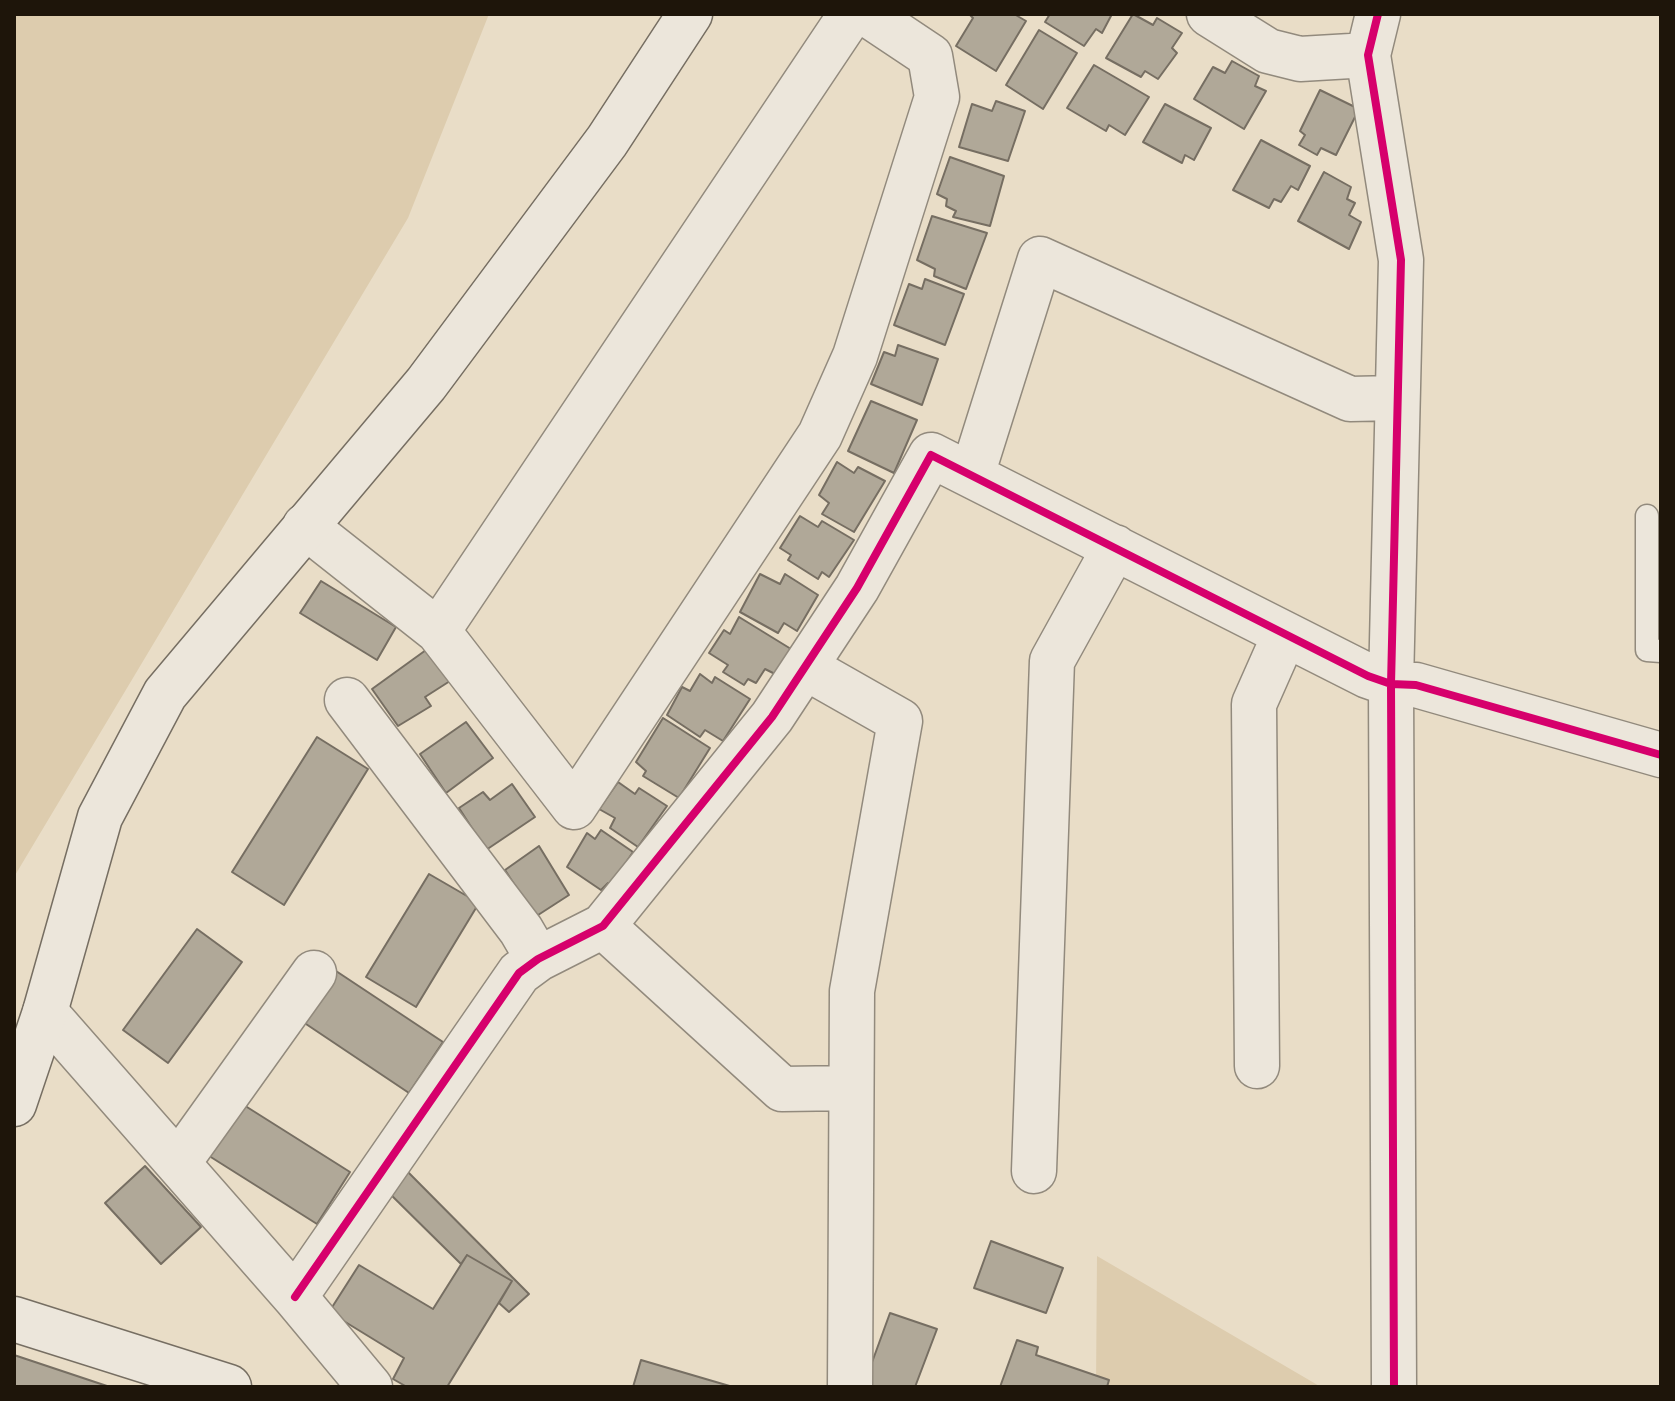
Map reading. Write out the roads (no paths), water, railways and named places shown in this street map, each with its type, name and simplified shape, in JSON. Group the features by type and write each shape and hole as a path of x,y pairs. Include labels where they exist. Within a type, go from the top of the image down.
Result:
{"street":[{"path":"14,1104 45,1012 100,817 165,694 426,384 607,141 690,14"},
{"path":"438,631 851,14"},
{"path":"305,526 438,631 574,807 820,435 855,356 937,97 930,56 867,14"},
{"path":"1209,14 1268,51 1300,59 1373,34 1401,260 1391,684 1394,1387"},
{"path":"972,475 1040,259 1350,399 1397,398"},
{"path":"295,1297 519,973 538,959 603,926 772,717 857,588 931,455 1368,676 1391,684 1416,685 1661,755"},
{"path":"1034,1171 1052,661 1115,547"},
{"path":"1257,1066 1254,704 1285,634"},
{"path":"805,667 900,721 852,991 850,1387"},
{"path":"347,700 521,930 538,959"},
{"path":"603,926 782,1089 851,1088"},
{"path":"178,1163 314,973"},
{"path":"45,1012 370,1387"},
{"path":"14,1319 229,1387"}],"lane":[{"path":"1647,516 1647,650 1661,651"}]}
